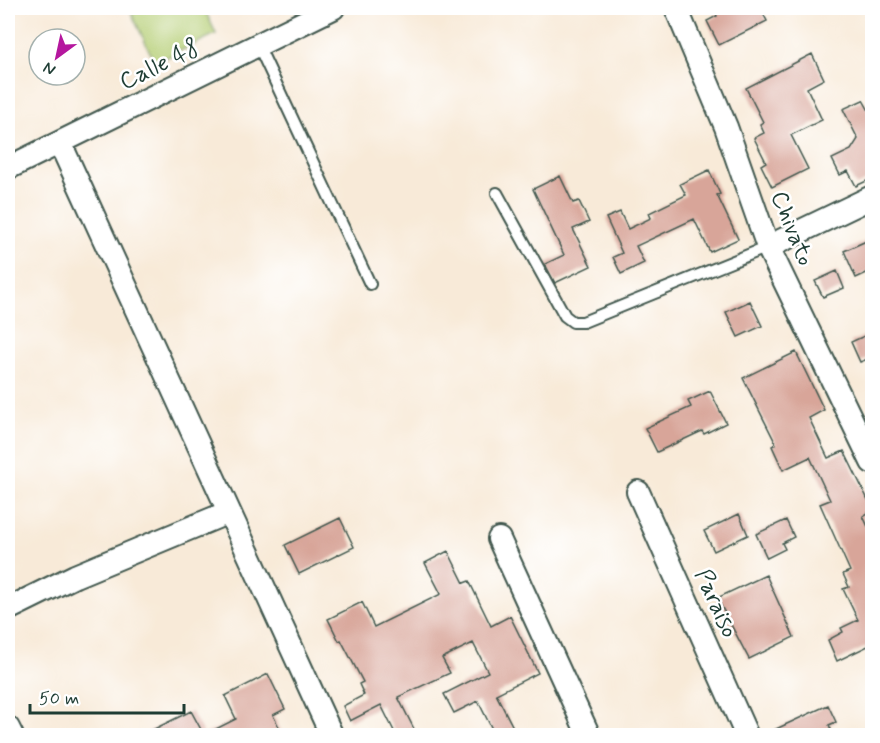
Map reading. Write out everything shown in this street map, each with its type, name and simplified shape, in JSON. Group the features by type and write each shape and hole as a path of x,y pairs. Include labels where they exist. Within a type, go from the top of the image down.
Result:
{"street":[{"name":"Calle 48","path":"8,168 333,8"},
{"name":"Chivato","path":"676,8 726,127 768,247 873,462"},
{"path":"60,143 332,735"},
{"path":"768,247 873,197"},
{"name":"Paraiso","path":"638,492 747,735"},
{"path":"8,609 75,576 229,512"},
{"path":"499,539 589,735"},
{"path":"8,728 12,735"}],"lane":[{"path":"258,45 370,284"},
{"path":"497,193 565,316 573,322 583,322 768,247"}],"green space":[{"path":"129,8 204,8 216,34 155,63"}],"building":[{"path":"713,8 760,8 767,21 719,45 707,21 717,16"},
{"path":"812,54 824,79 807,88 822,120 791,135 808,169 772,187 761,165 766,162 754,138 764,133 760,124 763,122 746,88"},
{"path":"863,100 873,118 873,178 856,186 848,171 840,175 832,159 851,150 858,139 843,109"},
{"path":"709,170 720,194 717,195 738,239 710,252 694,219 636,246 644,263 621,274 613,257 622,253 606,218 620,212 628,229 651,218 649,213 686,195 680,184"},
{"path":"560,176 573,203 579,201 589,222 573,229 591,266 555,283 545,264 564,255 533,189"},
{"path":"873,238 873,270 856,278 844,251"},
{"path":"837,271 844,288 823,297 815,281"},
{"path":"750,301 762,326 738,337 726,312"},
{"path":"873,332 873,357 860,362 851,342"},
{"path":"796,352 824,410 809,418 828,458 844,451 873,510 863,516 873,537 873,651 870,645 837,661 828,640 843,632 841,628 858,620 843,589 849,587 843,574 850,571 820,504 830,500 810,457 783,470 772,446 776,444 743,378"},
{"path":"710,391 726,423 704,434 702,431 657,452 645,428 691,407 688,401"},
{"path":"739,514 748,535 714,551 704,531"},
{"path":"340,518 354,547 299,574 285,545"},
{"path":"786,520 794,537 782,543 785,549 767,558 756,534"},
{"path":"448,551 464,583 469,581 491,626 510,616 538,673 496,694 517,735 495,735 478,701 454,713 444,694 488,672 473,643 442,658 450,673 398,697 417,735 396,735 381,705 350,721 343,706 364,695 359,684 363,682 328,619 362,602 374,627 441,594 425,563"},
{"path":"766,575 794,637 749,659 717,598"},
{"path":"268,674 285,709 273,715 283,735 204,735 236,719 225,696"},
{"path":"828,705 836,722 829,725 831,729 818,735 763,735"},
{"path":"191,711 204,735 142,735"}]}
